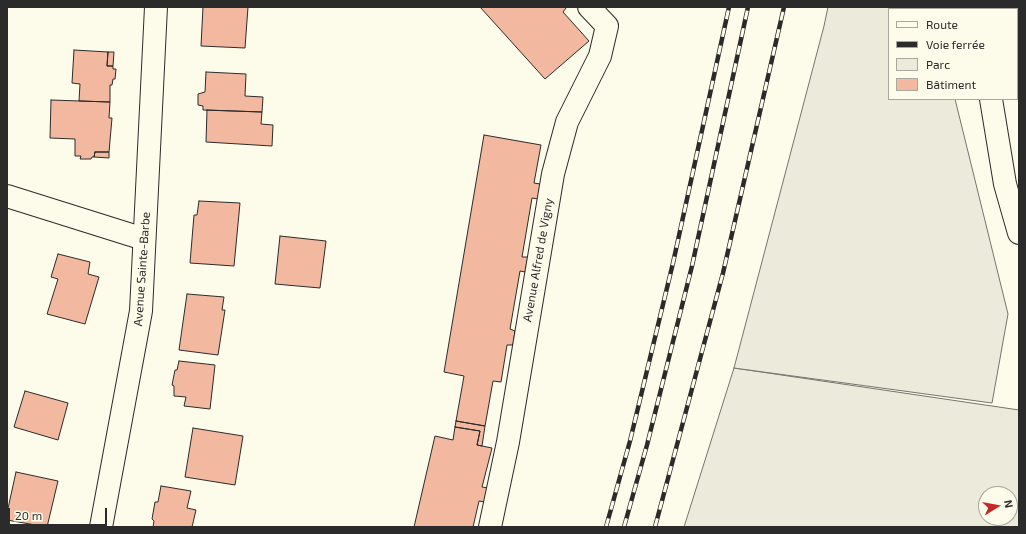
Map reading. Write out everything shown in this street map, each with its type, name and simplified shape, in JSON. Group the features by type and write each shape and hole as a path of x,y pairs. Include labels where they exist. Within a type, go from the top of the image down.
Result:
{"street":[{"name":"Avenue Sainte-Barbe","path":"100,527 141,311 156,7"},
{"name":"Avenue Alfred de Vigny","path":"490,527 508,442 553,174 567,122 600,56 607,26 590,7"},
{"path":"991,100 1005,184 1019,233"},
{"path":"7,196 144,239"}],"green space":[{"path":"734,368 1019,410 1019,527 684,527"}],"shaded area":[{"path":"828,7 916,7 888,8 888,100 955,100 1008,314 992,403 734,368"}],"building":[{"path":"203,7 248,7 245,48 201,46"},
{"path":"480,7 565,7 566,8 563,12 589,41 545,79"},
{"path":"74,50 108,52 107,66 113,66 113,69 116,69 115,79 113,79 112,85 110,85 110,102 79,101 80,84 72,83"},
{"path":"108,52 114,52 113,66 107,66"},
{"path":"206,72 246,74 245,96 263,97 262,112 203,110 203,106 198,105 198,94 205,92"},
{"path":"51,100 110,102 109,118 112,118 109,152 95,152 94,157 91,159 80,159 81,156 75,156 75,139 50,138"},
{"path":"207,110 262,112 261,124 273,125 272,146 206,142"},
{"path":"484,135 541,145 534,183 540,184 538,199 532,198 522,257 528,257 525,272 520,271 510,329 515,331 513,345 507,345 501,382 493,381 485,426 456,421 464,376 444,372"},
{"path":"95,152 109,152 109,158 94,157"},
{"path":"199,201 240,203 234,266 190,263 194,215 197,215"},
{"path":"280,236 326,241 320,288 275,284"},
{"path":"58,254 90,262 88,274 99,277 85,324 47,314 58,279 51,277"},
{"path":"187,294 224,297 222,310 225,310 218,355 179,350"},
{"path":"179,361 215,365 210,409 184,406 186,397 174,396 174,386 172,385 175,370 177,370"},
{"path":"25,391 68,403 58,440 14,427"},
{"path":"456,421 485,426 482,446 477,445 480,431 455,427"},
{"path":"455,427 480,431 477,445 492,448 482,487 488,488 485,502 479,501 473,527 414,527 435,436 453,440"},
{"path":"193,428 243,436 235,485 185,477"},
{"path":"16,472 58,481 47,527 7,520 7,513"},
{"path":"161,486 191,491 187,508 196,510 192,527 153,527 154,521 152,519 155,502 158,502"}],"railway":[{"path":"606,527 630,441 673,263 729,7"},
{"path":"624,527 647,445 692,266 748,7"},
{"path":"655,527 723,273 784,7"}]}
